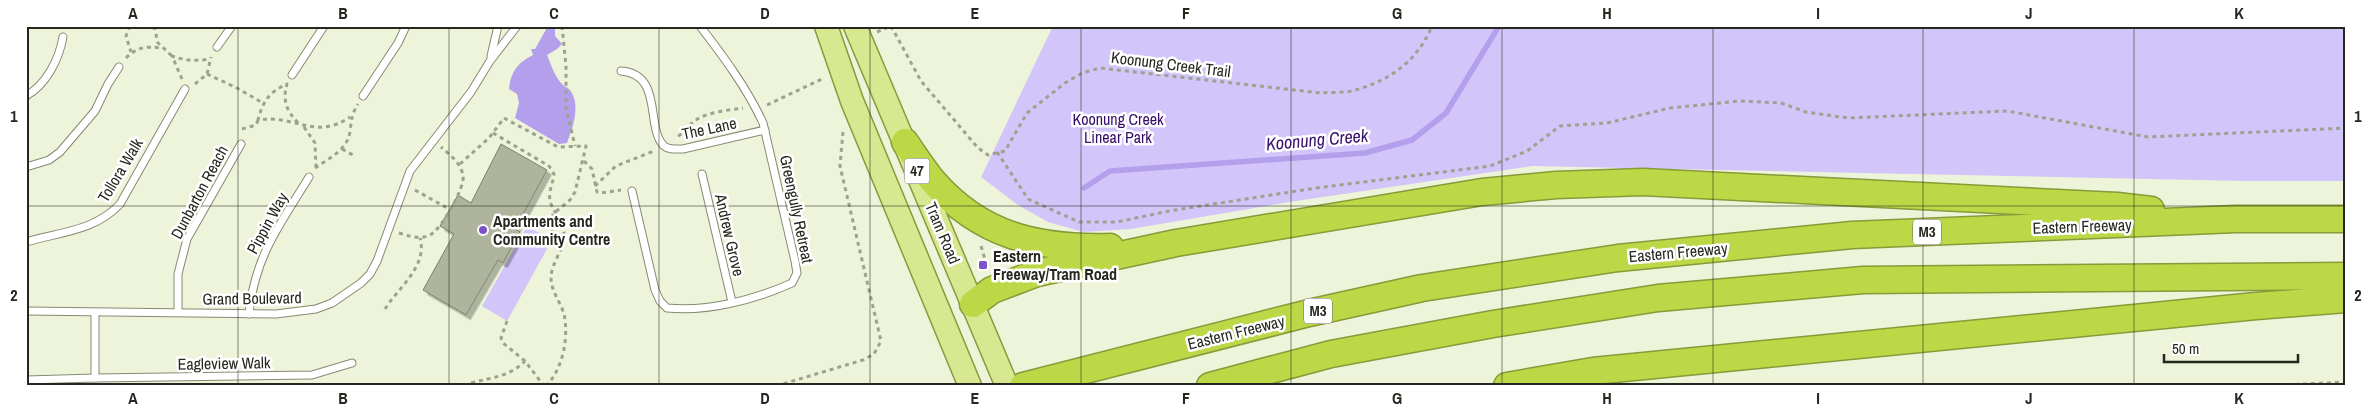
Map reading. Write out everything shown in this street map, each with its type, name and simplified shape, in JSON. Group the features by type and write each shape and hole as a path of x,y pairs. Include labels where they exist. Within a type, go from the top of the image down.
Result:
{"highway":[{"path":"905,142 931,179 966,213 1007,235 1047,244 1073,247 1122,247 1176,243"},
{"path":"973,304 992,290 1036,273 1176,243 1482,192 1556,186 1643,182 2117,206 2236,220"},
{"name":"Eastern Freeway","path":"1023,386 1309,313 1412,290 1618,258 1852,235 2236,220 2346,219"},
{"path":"1210,386 1331,354 1493,324 1658,298 1863,280 2346,276"},
{"path":"1507,386 1593,371 2256,306 2346,300"}],"main road":[{"name":"Tram Road","path":"826,26 852,101 970,386"},
{"name":"Tram Road","path":"855,26 1007,386"},
{"path":"952,345 962,322 973,304"}],"lane":[{"path":"217,47 232,26"},
{"path":"292,75 324,26"},
{"path":"363,96 398,44 406,26"},
{"name":"Grand Boulevard","path":"490,61 498,26"},
{"name":"Grand Boulevard","path":"26,311 284,313 316,309 342,297 370,274 377,261 410,171 471,92 490,61 518,26"},
{"name":"Greengully Retreat","path":"632,191 655,290 666,308 687,310 706,308 792,283 797,273 765,130 756,108 730,67 700,26"},
{"path":"26,96 40,84 57,60 63,37"},
{"path":"26,167 50,160 60,152 95,111 108,84 119,68"},
{"name":"The Lane","path":"621,71 634,74 642,80 647,89 658,135 663,145 671,149 683,149 765,130"},
{"name":"Tollora Walk","path":"26,242 82,228 100,221 111,213 120,204 158,132 185,89"},
{"name":"Dunbarton Reach","path":"178,312 178,274 187,239 240,144"},
{"name":"Andrew Grove","path":"702,174 732,302"},
{"name":"Pippin Way","path":"249,314 254,280 267,246 309,177"},
{"path":"95,313 95,378"},
{"name":"Eagleview Walk","path":"26,380 95,378 120,382 312,375 352,363"}],"path":[{"path":"130,26 126,28 127,42 131,52"},
{"path":"154,26 155,35 162,48 172,56 182,60 210,59"},
{"path":"562,26 565,54 566,107 575,146"},
{"path":"891,26 921,81 978,148 988,155 997,152 1028,199 1079,222 1117,222 1169,211 1316,188 1490,166 1527,151 1560,126 1607,123 1670,108 1740,101 1780,103 1806,112 1848,118 2007,111 2148,137 2346,128"},
{"name":"Koonung Creek Trail","path":"997,152 1004,151 1008,146 1027,113 1065,82 1082,73 1100,68 1321,93 1352,91 1395,73 1411,60 1427,38 1432,26"},
{"path":"119,68 131,52 142,47 162,48"},
{"path":"172,56 185,89 194,85 207,74 210,59 217,47"},
{"path":"207,74 263,103"},
{"path":"595,186 616,166 653,152 682,135 693,121 701,117 773,104 824,78"},
{"path":"242,129 256,125 263,103 274,90 287,84 284,100 291,115 298,123"},
{"path":"309,177 316,167 342,149 350,131 350,118 363,96"},
{"path":"258,120 279,118 304,126 323,128 350,118"},
{"path":"460,164 492,133 504,118 558,147 586,146 575,192 570,200 555,210 552,221 552,240"},
{"path":"304,126 315,142 316,167"},
{"path":"776,386 863,360 874,354 881,341 840,166 844,128"},
{"path":"492,133 549,166 554,174 549,195 562,223 563,242 551,279 564,314 565,342 557,372 545,386 525,361 503,343 501,338 507,321"},
{"path":"388,229 420,238 430,235 436,231 463,182 460,164 434,140"},
{"path":"342,149 353,155"},
{"path":"583,160 592,170 597,192 632,191"},
{"path":"404,184 449,209"},
{"path":"385,309 409,279 416,265 422,246 420,238"},
{"path":"981,242 990,274"},
{"path":"471,383 507,375 515,371 525,361"},
{"path":"2263,386 2346,382"}],"green space":[{"name":"Koonung Creek Linear Park","path":"1053,26 2346,26 2346,181 2245,181 1532,166 1289,202 1131,229 1083,232 1048,222 1018,205 981,177"},
{"path":"527,226 552,240 507,321 482,306"}],"shaded area":[{"path":"548,26 555,26 555,36 562,44 547,55 556,77 570,90 575,102 575,116 567,143 559,144 515,118 519,103 517,94 509,89 511,78 516,69 523,61 533,55 531,49 535,49"}],"building":[{"name":"Apartments and Community Centre","path":"501,144 547,170 515,229 520,232 503,263 498,260 466,315 423,290 454,234 440,226 458,195 471,203"}],"waterway":[{"name":"Koonung Creek","path":"1084,188 1110,171 1365,153 1412,140 1446,113 1499,26"}],"place":[{"name":"Apartments and Community Centre","path":"483,230"},
{"name":"Eastern Freeway/Tram Road","path":"983,265"}]}
